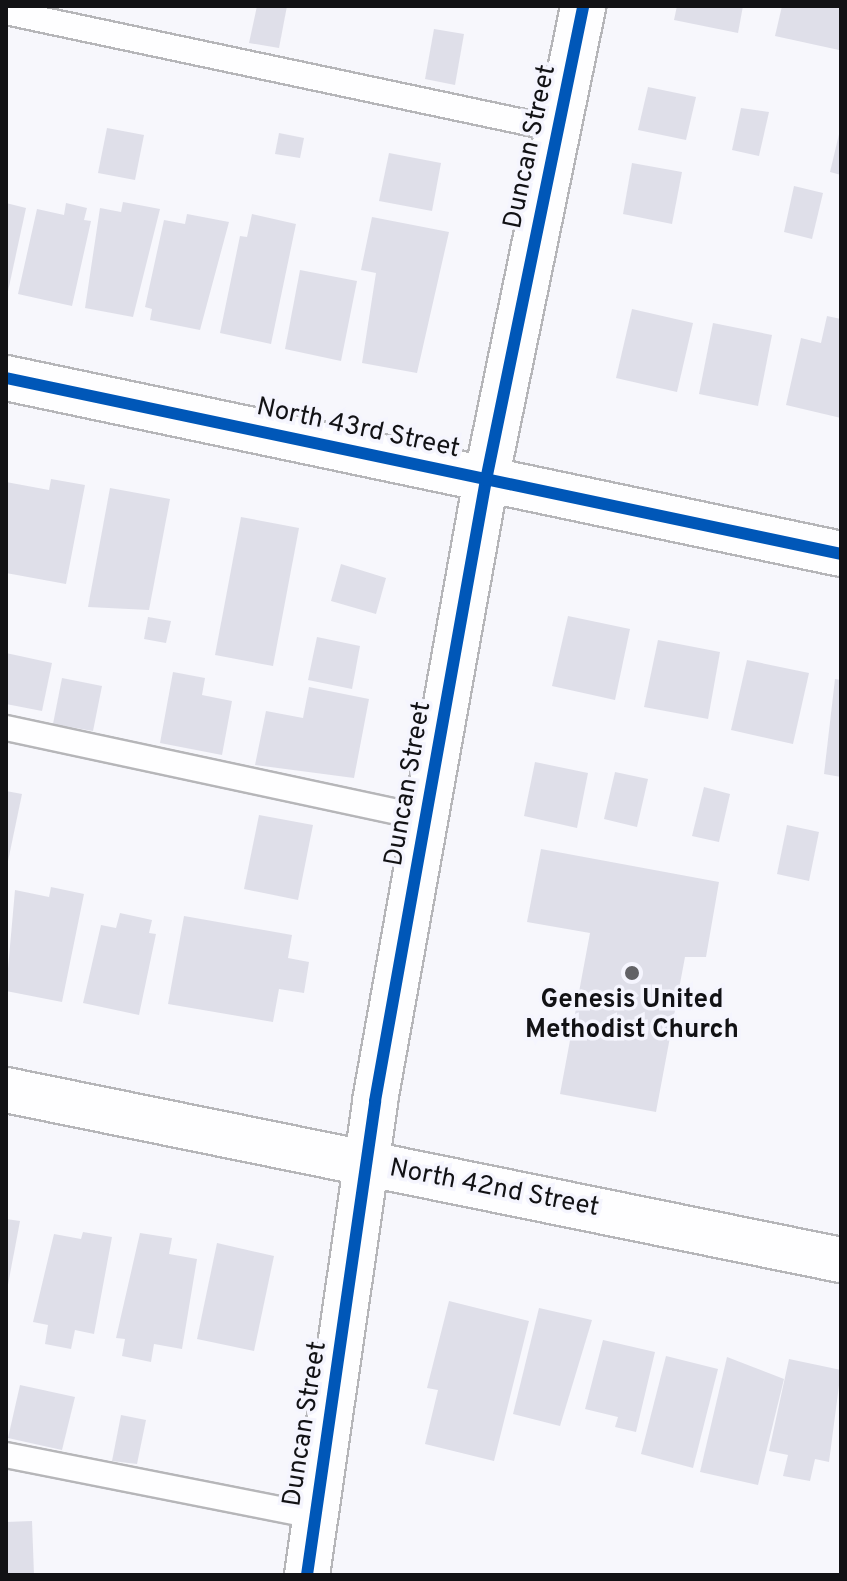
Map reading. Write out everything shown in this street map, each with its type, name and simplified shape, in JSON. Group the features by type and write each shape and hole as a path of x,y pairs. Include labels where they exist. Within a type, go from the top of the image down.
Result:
{"street":[{"name":"Duncan Street","path":"307,1575 313,1516 425,818 486,480 583,6"},
{"name":"North 43rd Street","path":"6,378 841,554"},
{"name":"North 42nd Street","path":"6,1090 841,1260"}],"lane":[{"path":"6,12 557,129"},
{"path":"6,728 425,818"},
{"path":"6,1455 313,1516"}],"building":[{"path":"257,6 287,6 279,48 249,43"},
{"path":"677,6 743,6 738,33 674,20"},
{"path":"782,6 841,6 839,50 775,36"},
{"path":"434,29 464,34 455,85 425,79"},
{"path":"648,87 696,97 686,140 638,130"},
{"path":"741,108 769,112 759,156 732,150"},
{"path":"107,128 144,135 135,180 98,173"},
{"path":"841,130 841,175 830,172"},
{"path":"279,133 304,138 300,158 275,154"},
{"path":"389,153 441,163 432,211 379,201"},
{"path":"632,163 682,172 672,224 623,214"},
{"path":"794,186 823,193 812,239 784,232"},
{"path":"123,202 160,209 133,317 85,308 100,208 121,212"},
{"path":"6,203 26,208 7,296 6,296"},
{"path":"66,203 87,208 84,220 91,221 72,306 18,294 37,209 64,215"},
{"path":"187,214 229,222 200,330 150,320 152,309 145,307 164,220 185,224"},
{"path":"252,214 296,224 271,344 220,333 240,236 247,237"},
{"path":"372,217 449,232 417,373 362,363 376,273 361,270"},
{"path":"300,270 357,281 341,361 285,349"},
{"path":"632,309 693,323 677,392 616,378"},
{"path":"827,316 841,319 841,418 786,405 801,338 821,343"},
{"path":"713,323 772,335 758,406 699,394"},
{"path":"51,479 85,485 66,584 6,573 6,482 49,490"},
{"path":"110,488 170,499 149,610 88,607"},
{"path":"241,517 299,528 273,666 215,655"},
{"path":"341,564 386,578 376,614 331,601"},
{"path":"568,616 630,629 615,700 552,686"},
{"path":"148,617 171,621 166,643 144,639"},
{"path":"317,637 360,646 352,689 308,680"},
{"path":"658,640 720,652 708,719 644,707"},
{"path":"6,653 52,663 42,711 6,704"},
{"path":"747,660 809,673 793,744 731,730"},
{"path":"173,672 205,678 202,695 232,701 222,755 160,743"},
{"path":"62,678 102,686 93,731 53,724"},
{"path":"835,679 841,680 841,777 824,774"},
{"path":"309,687 369,699 354,778 255,765 266,711 303,718"},
{"path":"535,762 588,773 577,828 524,816"},
{"path":"615,772 648,779 637,827 604,819"},
{"path":"704,787 730,794 719,842 692,836"},
{"path":"6,791 22,794 7,866 6,866"},
{"path":"259,815 313,825 298,900 244,889"},
{"path":"787,825 819,832 809,881 777,874"},
{"name":"Genesis United Methodist Church","path":"541,849 719,882 706,957 685,957 656,1112 560,1094 590,933 527,922"},
{"path":"51,887 84,894 62,1002 6,991 15,890 49,897"},
{"path":"120,913 152,920 149,933 156,934 139,1015 83,1003 101,925 116,928"},
{"path":"184,916 292,935 288,958 309,962 304,993 279,989 273,1022 168,1004"},
{"path":"6,1219 20,1221 7,1290 6,1290"},
{"path":"83,1232 112,1237 94,1334 75,1330 71,1349 45,1344 48,1325 33,1322 54,1234 81,1239"},
{"path":"140,1233 172,1238 169,1254 197,1259 182,1349 154,1344 151,1362 122,1356 125,1339 116,1338"},
{"path":"217,1243 274,1256 254,1351 197,1339"},
{"path":"449,1301 529,1321 494,1461 425,1444 438,1390 427,1388"},
{"path":"539,1308 592,1320 560,1426 513,1414"},
{"path":"603,1340 655,1352 636,1432 615,1427 618,1417 585,1409"},
{"path":"666,1356 718,1369 693,1468 641,1454"},
{"path":"727,1357 784,1379 758,1485 700,1472"},
{"path":"789,1359 841,1370 829,1462 815,1459 810,1481 783,1476 788,1455 769,1451"},
{"path":"20,1385 75,1397 62,1450 8,1438"},
{"path":"121,1415 146,1420 137,1464 112,1461"},
{"path":"32,1521 34,1575 6,1575 6,1522"}],"cycle path":[{"path":"307,1575 375,1101 486,480 583,6"},
{"path":"6,378 841,554"}],"place":[{"name":"Genesis United Methodist Church","path":"632,973"}]}
